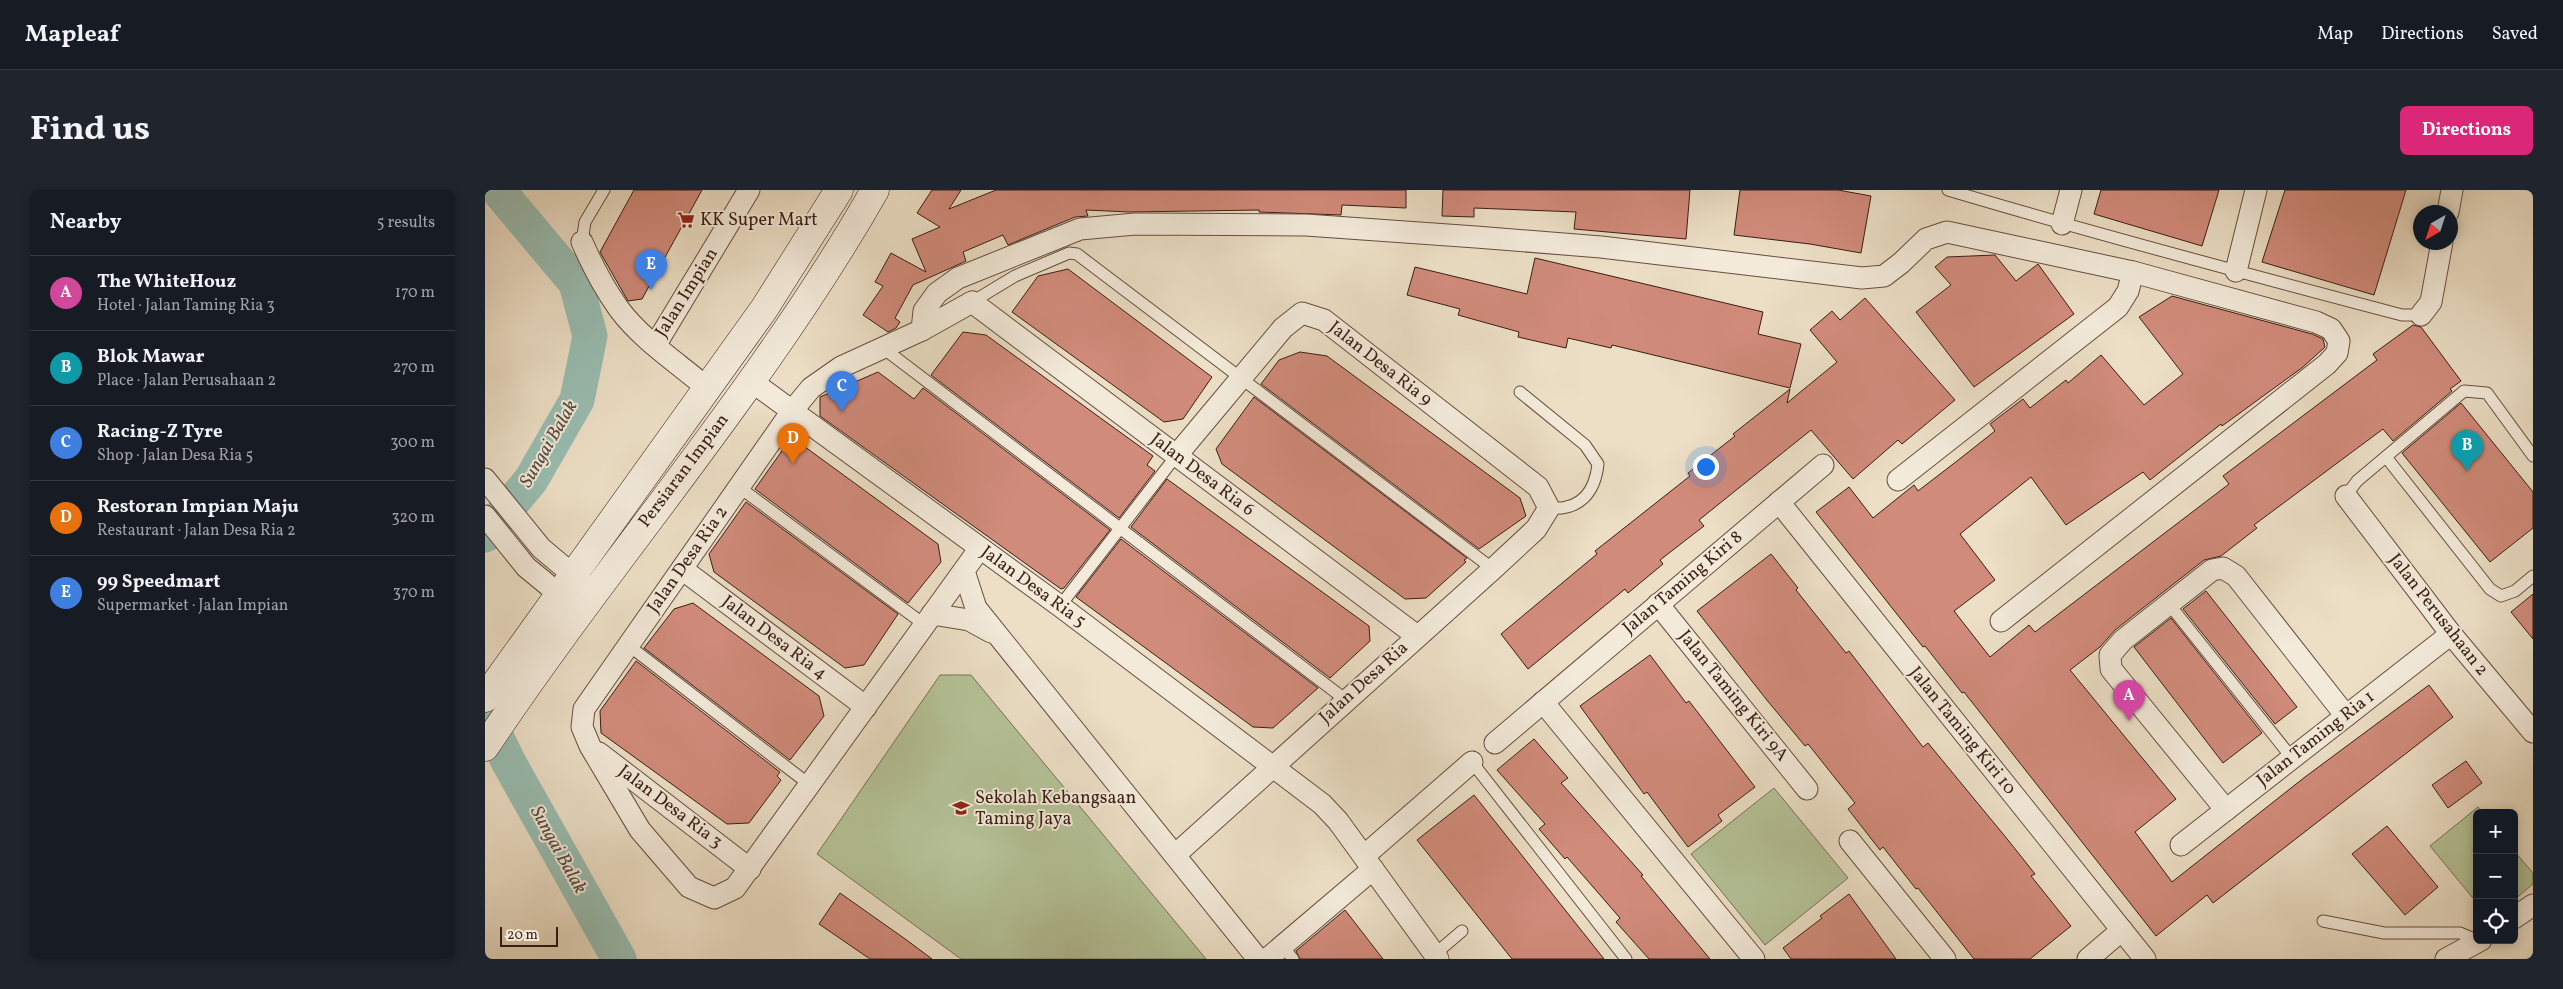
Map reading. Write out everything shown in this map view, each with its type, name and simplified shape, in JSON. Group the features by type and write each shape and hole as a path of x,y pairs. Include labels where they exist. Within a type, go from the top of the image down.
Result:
{"street":[{"name":"Jalan Impian","path":"656,344 749,190"},
{"name":"Persiaran Impian","path":"485,698 510,660 764,309 839,190"},
{"name":"Persiaran Impian","path":"485,747 532,676 789,330 875,190"},
{"path":"2062,224 2071,190"},
{"path":"2236,271 2256,190"},
{"path":"2449,205 2452,190"},
{"path":"922,330 924,311 937,293 958,278 1080,229 1135,224 1306,225 1476,237 1601,248 1862,278 1883,276 1901,263 1926,239 1947,232 2133,272 2316,322 2331,328 2339,340 2337,352 2327,364 2001,622"},
{"path":"581,242 593,267 619,309 707,388"},
{"path":"2421,315 2431,302 2441,250"},
{"path":"1898,480 2118,307 2129,291 2133,272"},
{"path":"689,414 710,395 751,381 749,352 752,336 764,309"},
{"name":"Jalan Desa Ria 2","path":"590,746 582,727 584,709 792,411 811,388 841,367 922,330 979,309"},
{"name":"Jalan Desa Ria 6","path":"979,309 1417,636"},
{"name":"Jalan Desa Ria 9","path":"1176,456 1283,328 1302,313 1324,320 1538,487 1549,508"},
{"name":"Jalan Desa Ria 5","path":"751,381 1059,606 1322,804 1338,821 1369,862 1437,957"},
{"name":"Jalan Taming Kiri 8","path":"1495,743 1823,465"},
{"path":"485,479 541,548 565,584"},
{"name":"Jalan Perusahaan 2","path":"2345,496 2451,634 2530,723"},
{"name":"Jalan Taming Kiri 10","path":"1779,502 2145,959"},
{"name":"Jalan Desa Ria","path":"1175,855 1493,569 1536,529 1549,508"},
{"path":"485,516 526,567 565,584 587,601"},
{"path":"590,746 640,830 689,886 714,898 735,888 980,548"},
{"path":"2225,810 2111,669 2110,655 2119,645 2212,570 2223,568 2236,576 2346,716"},
{"name":"Jalan Desa Ria 4","path":"682,569 866,708"},
{"path":"964,571 975,608 1258,959"},
{"name":"Jalan Taming Kiri 9A","path":"1658,604 1807,788"},
{"path":"929,620 969,620 996,635"},
{"name":"Jalan Taming Ria 1","path":"2181,845 2451,634"},
{"path":"1543,702 1754,959"},
{"name":"Jalan Desa Ria 3","path":"590,746 750,869"},
{"path":"1281,955 1369,862 1471,762"},
{"path":"1850,841 1945,959"},
{"path":"2518,915 2533,905"},
{"path":"2088,959 2122,930"},
{"path":"2446,959 2473,943"}],"lane":[{"path":"581,242 585,222 605,190"},
{"path":"1948,190 2062,224 2402,315 2421,315"},
{"path":"979,309 1015,276 1069,253 1077,254 1493,569"},
{"path":"883,348 1346,700"},
{"path":"2345,496 2357,481 2464,391 2487,393 2533,456"},
{"path":"1520,392 1585,445 1599,464 1596,481 1586,495 1575,505 1562,509 1549,508"},
{"path":"1059,606 1176,456"},
{"path":"2386,456 2490,589 2501,596 2515,591 2533,576"},
{"path":"739,487 929,620"},
{"path":"2169,604 2292,758"},
{"path":"628,645 810,785"},
{"path":"1471,762 1627,959"},
{"path":"2323,921 2384,933 2460,934 2473,938"},
{"path":"1437,957 1462,931"},
{"path":"2474,959 2478,944"}],"green space":[{"name":"Sekolah Kebangsaan Taming Jaya","path":"940,675 971,675 1206,959 961,959 817,854"},
{"path":"1774,788 1848,878 1765,945 1691,854"},
{"path":"2473,811 2473,898 2430,846"},
{"path":"2518,856 2533,873 2533,884 2518,897"}],"building":[{"path":"634,190 702,190 642,299 628,301 600,252"},
{"path":"932,190 961,190 949,209 996,190 1406,190 1406,208 1342,205 1341,215 1259,212 1259,210 1129,212 1086,210 1088,216 1075,217 1008,245 1003,235 963,252 966,261 913,285 895,318 900,322 896,328 888,332 863,315 883,286 875,282 891,253 926,272 912,239 940,227 917,213"},
{"path":"1443,190 1690,190 1686,239 1574,229 1576,212 1474,208 1474,217 1442,216"},
{"path":"1740,190 1838,190 1871,196 1861,253 1810,244 1734,235"},
{"path":"2101,190 2219,190 2202,246 2094,214"},
{"path":"2285,190 2406,190 2374,295 2262,262"},
{"path":"1995,255 2016,281 2038,264 2074,314 1974,387 1916,312 1951,285 1935,267 1947,257"},
{"path":"1535,258 1763,312 1758,334 1801,344 1790,388 1612,345 1611,348 1568,338 1566,348 1518,337 1519,332 1458,315 1460,309 1407,295 1415,267 1527,294"},
{"path":"1068,269 1212,377 1183,419 1164,422 1012,312 1038,276"},
{"path":"2172,296 2312,334 2323,339 2325,347 2303,367 2222,426 2221,424 2150,480 2143,472 2066,525 2031,477 1960,534 1995,580 1954,611 1990,657 2029,625 2035,632 2229,484 2223,476 2377,360 2373,354 2413,325 2421,327 2461,381 2450,389 2452,391 2393,441 2383,429 2254,525 2257,528 2221,556 2204,560 2115,630 2100,647 2070,670 2176,799 2135,832 2172,882 2305,777 2429,685 2453,717 2213,903 2207,895 2156,936 1964,692 1962,693 1925,646 1923,647 1816,512 1849,487 1873,518 1914,485 1918,491 1995,431 1990,424 2023,399 2030,408 2066,380 2068,383 2101,355 2144,405 2183,374 2139,317"},
{"path":"1865,298 1955,400 1902,444 1898,440 1853,479 1811,430 1699,520 1704,526 1660,560 1663,564 1628,593 1625,589 1528,669 1501,634 1597,554 1595,551 1690,476 1688,473 1735,436 1733,434 1790,389 1787,403 1837,362 1810,330 1832,311 1840,320"},
{"path":"963,332 986,335 1153,456 1147,465 1155,471 1119,518 931,375"},
{"path":"1300,352 1327,356 1520,498 1526,516 1479,549 1261,384 1279,360"},
{"path":"878,372 914,399 923,388 1110,530 1064,588 1061,589 820,416 820,397"},
{"path":"1254,397 1467,558 1464,560 1466,562 1426,598 1405,599 1222,464 1216,449"},
{"path":"2461,403 2533,492 2533,528 2490,562 2402,453"},
{"path":"801,444 938,544 941,562 908,603 755,489 784,448"},
{"path":"1167,479 1369,626 1370,641 1330,678 1131,527"},
{"path":"746,502 898,614 864,665 845,668 714,572 709,554"},
{"path":"1121,539 1318,688 1273,728 1253,727 1076,597"},
{"path":"1771,554 1798,588 1796,590 1846,653 1849,651 1923,747 1928,743 2008,840 2035,874 2031,876 2071,926 2030,959 1974,959 1883,847 1880,850 1848,809 1855,803 1808,744 1805,746 1766,699 1697,611"},
{"path":"2206,591 2297,707 2275,724 2183,609"},
{"path":"2533,594 2533,639 2511,612"},
{"path":"693,603 819,696 824,716 790,760 644,648 674,609"},
{"path":"2171,618 2262,733 2223,763 2134,647"},
{"path":"1650,655 1686,703 1689,701 1755,787 1718,815 1722,821 1688,847 1647,792 1644,794 1580,706"},
{"path":"636,661 780,772 777,776 781,780 749,823 727,824 601,733 600,711"},
{"path":"1534,739 1568,778 1561,783 1643,875 1641,876 1710,959 1649,959 1616,922 1620,918 1567,857 1565,859 1539,829 1545,824 1497,770"},
{"path":"2466,761 2482,783 2448,808 2432,785"},
{"path":"1474,795 1604,959 1512,959 1417,840"},
{"path":"2387,826 2438,887 2405,915 2352,854"},
{"path":"840,893 932,959 870,959 819,924"},
{"path":"1849,894 1896,959 1791,959 1783,948"},
{"path":"1345,910 1383,959 1300,959 1296,951"}],"waterway":[{"name":"Sungai Balak","path":"485,535 531,480 577,400 590,336 576,283 498,190"},
{"name":"Sungai Balak","path":"485,713 509,763 619,959"}],"place":[{"name":"KK Super Mart","path":"686,220"},
{"name":"99 Speedmart","path":"651,290"},
{"name":"Racing-Z Tyre","path":"842,412"},
{"name":"Restoran Impian Maju","path":"793,464"},
{"name":"Blok Mawar","path":"2467,471"},
{"name":"The WhiteHouz","path":"2129,721"},
{"name":"Sekolah Kebangsaan Taming Jaya","path":"961,808"}]}
